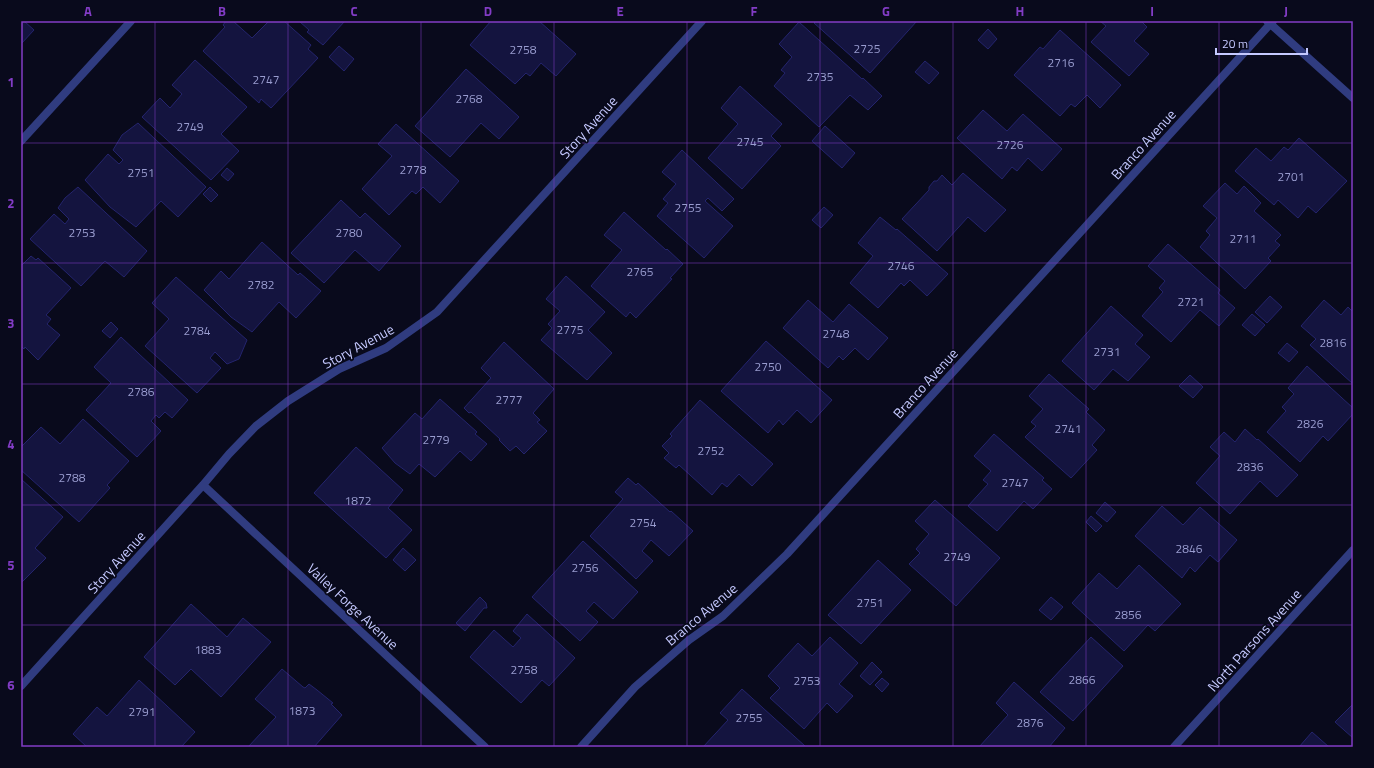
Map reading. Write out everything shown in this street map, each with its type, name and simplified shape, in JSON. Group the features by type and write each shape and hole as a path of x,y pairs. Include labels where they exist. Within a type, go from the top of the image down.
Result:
{"street":[{"path":"21,141 132,21"},
{"name":"Story Avenue","path":"21,686 203,485 229,454 256,426 288,401 339,370 386,348 438,312 702,21"},
{"path":"1270,22 1353,98"},
{"name":"Branco Avenue","path":"581,747 635,687 689,640 723,616 787,554 1270,22"},
{"name":"Valley Forge Avenue","path":"203,485 486,747"},
{"name":"North Parsons Avenue","path":"1174,747 1353,550"}],"building":[{"path":"21,21 24,21 34,30 21,44"},
{"path":"226,21 233,21 252,38 269,21 284,21 311,45 308,49 318,58 271,108 261,99 259,103 203,51 225,27 223,25"},
{"path":"299,21 345,21 323,45 307,32 309,30"},
{"path":"491,21 539,21 576,54 556,76 541,63 530,76 526,73 515,84 470,45"},
{"path":"816,21 917,21 870,73 814,23"},
{"path":"1100,21 1141,21 1147,27 1134,41 1149,54 1129,76 1091,42 1106,26"},
{"path":"799,22 882,96 868,110 850,95 819,127 774,86 785,73 781,70 792,57 779,44"},
{"path":"988,29 997,39 988,49 978,40"},
{"path":"1060,30 1121,85 1100,108 1087,95 1075,107 1071,104 1060,116 1014,75 1040,47 1043,49"},
{"path":"339,46 354,59 344,71 329,57"},
{"path":"195,60 247,107 221,134 239,151 211,180 142,117 160,98 170,108 182,94 172,85"},
{"path":"925,61 939,73 929,84 915,72"},
{"path":"466,69 519,117 499,139 481,123 450,157 415,126"},
{"path":"740,86 782,124 771,136 781,146 742,189 708,158 738,124 721,108"},
{"path":"983,110 1007,131 1023,114 1062,149 1042,171 1028,158 1017,171 1012,167 1002,179 957,138"},
{"path":"138,123 206,187 178,217 161,201 136,227 110,207 85,180 108,154 119,164 123,160 113,150 122,135"},
{"path":"396,124 459,181 440,203 423,187 416,194 412,191 389,215 362,189 392,156 378,144"},
{"path":"825,126 855,153 842,168 812,141"},
{"path":"1299,138 1347,181 1316,213 1308,206 1298,218 1278,200 1274,205 1235,171 1256,148 1271,161 1284,147 1288,150"},
{"path":"682,150 734,199 722,211 708,198 705,201 733,226 704,258 657,216 668,203 663,199 676,184 662,172"},
{"path":"227,168 234,174 228,181 221,175"},
{"path":"963,173 1006,210 985,232 968,217 937,251 902,219 929,190 929,187 934,181 937,181 942,175 952,185"},
{"path":"1225,183 1237,194 1244,186 1261,203 1254,211 1281,235 1275,241 1280,245 1268,258 1271,261 1245,289 1200,247 1210,235 1206,231 1217,218 1203,206"},
{"path":"78,187 147,251 124,277 105,261 81,286 30,239 54,214 65,224 69,219 58,208 65,198"},
{"path":"210,187 218,195 211,202 203,194"},
{"path":"341,200 360,218 365,213 401,246 379,271 355,250 324,283 291,253"},
{"path":"824,207 833,215 821,228 812,220"},
{"path":"624,212 683,264 670,278 672,279 636,318 630,312 626,317 591,286 622,250 604,235"},
{"path":"880,217 896,230 897,229 948,274 927,296 910,280 904,286 901,283 878,308 850,283 873,256 858,243"},
{"path":"262,242 298,275 300,273 321,291 296,318 279,302 252,332 231,317 204,290 221,271 229,279"},
{"path":"1168,244 1220,290 1218,293 1235,308 1219,326 1200,310 1171,342 1142,316 1163,292 1159,288 1165,281 1148,266"},
{"path":"31,256 36,260 38,258 71,288 46,315 51,319 47,324 60,335 38,360 25,347 24,349 21,346 21,266"},
{"path":"566,276 605,312 588,330 612,353 587,380 541,340 552,328 548,324 560,311 546,299"},
{"path":"176,277 247,340 239,359 227,364 215,352 210,358 221,368 197,393 145,346 169,319 152,303"},
{"path":"1270,296 1282,307 1267,323 1255,312"},
{"path":"808,300 833,322 849,304 888,338 868,360 855,348 843,360 839,356 828,368 783,328"},
{"path":"1324,300 1341,315 1348,307 1353,312 1353,384 1310,345 1316,339 1301,326"},
{"path":"1111,306 1143,335 1135,344 1150,357 1128,381 1113,369 1094,390 1062,361"},
{"path":"1252,314 1265,325 1255,336 1242,325"},
{"path":"111,322 118,329 110,338 102,331"},
{"path":"121,337 188,400 172,418 165,412 159,418 156,415 151,421 161,431 137,457 86,410 111,383 94,367"},
{"path":"766,341 832,400 811,423 797,410 783,425 779,420 768,433 721,391"},
{"path":"504,342 554,389 533,413 540,420 537,422 547,431 524,454 516,446 510,451 499,440 500,439 471,412 469,413 464,408 491,378 481,368"},
{"path":"1287,343 1298,352 1289,362 1278,353"},
{"path":"1307,366 1353,408 1353,414 1328,441 1323,436 1300,462 1267,432 1286,411 1282,407 1294,394 1288,388"},
{"path":"1049,374 1089,409 1086,412 1105,430 1092,445 1097,450 1071,478 1025,437 1036,426 1031,422 1043,409 1029,396"},
{"path":"1190,375 1203,387 1193,398 1179,386"},
{"path":"440,399 477,432 475,434 487,444 471,461 460,451 435,477 419,464 410,474 395,463 382,448 415,413 422,419"},
{"path":"700,400 773,464 752,486 739,474 727,487 722,483 712,495 679,465 676,468 664,458 669,453 662,446 672,436 670,434"},
{"path":"83,419 129,461 107,485 110,488 79,522 21,470 21,447 41,427 60,444"},
{"path":"1245,429 1298,475 1277,497 1260,481 1230,514 1196,483 1220,456 1210,447 1224,432 1235,442"},
{"path":"994,434 1044,478 1042,480 1052,489 1033,509 1024,501 997,531 968,506 988,484 983,480 991,471 974,456"},
{"path":"356,447 403,490 388,508 412,530 386,558 314,493"},
{"path":"628,478 636,485 638,483 693,531 669,556 651,540 642,551 653,561 636,579 590,536 623,499 615,492"},
{"path":"21,479 63,517 35,548 46,558 21,583"},
{"path":"935,500 1000,558 956,606 909,564 920,553 916,549 929,534 915,521"},
{"path":"1105,502 1116,512 1107,522 1096,513"},
{"path":"1162,506 1183,525 1200,507 1237,540 1218,562 1210,555 1195,572 1190,567 1182,578 1135,536"},
{"path":"1091,516 1102,526 1096,532 1086,522"},
{"path":"583,541 638,592 613,619 594,602 586,611 598,622 580,641 532,597"},
{"path":"403,548 416,560 405,571 393,560"},
{"path":"878,560 911,590 861,644 828,615"},
{"path":"1139,565 1181,604 1155,631 1148,625 1124,651 1072,603 1099,573 1117,589"},
{"path":"480,597 486,603 487,608 484,608 465,631 456,623"},
{"path":"1051,597 1063,607 1051,620 1039,610"},
{"path":"191,604 227,637 243,618 271,642 221,697 191,669 175,685 144,657"},
{"path":"527,614 575,658 549,686 542,680 521,703 470,657 494,630 513,647 521,638 513,631"},
{"path":"830,637 858,663 839,684 853,696 837,713 827,703 804,729 770,698 780,688 768,676 798,643 812,656"},
{"path":"1091,637 1123,666 1073,721 1040,692"},
{"path":"872,662 882,672 870,685 860,676"},
{"path":"282,669 303,687 305,688 309,684 317,690 333,703 331,704 342,715 314,747 248,747 276,717 255,699"},
{"path":"882,678 889,684 882,692 875,685"},
{"path":"139,680 195,732 181,747 87,747 73,734 97,707 107,716"},
{"path":"1014,682 1065,728 1049,747 979,747 1008,715 996,703"},
{"path":"742,689 805,747 703,747 728,720 720,713"},
{"path":"1353,704 1353,738 1335,722"},
{"path":"1312,732 1329,747 1299,747"}]}
